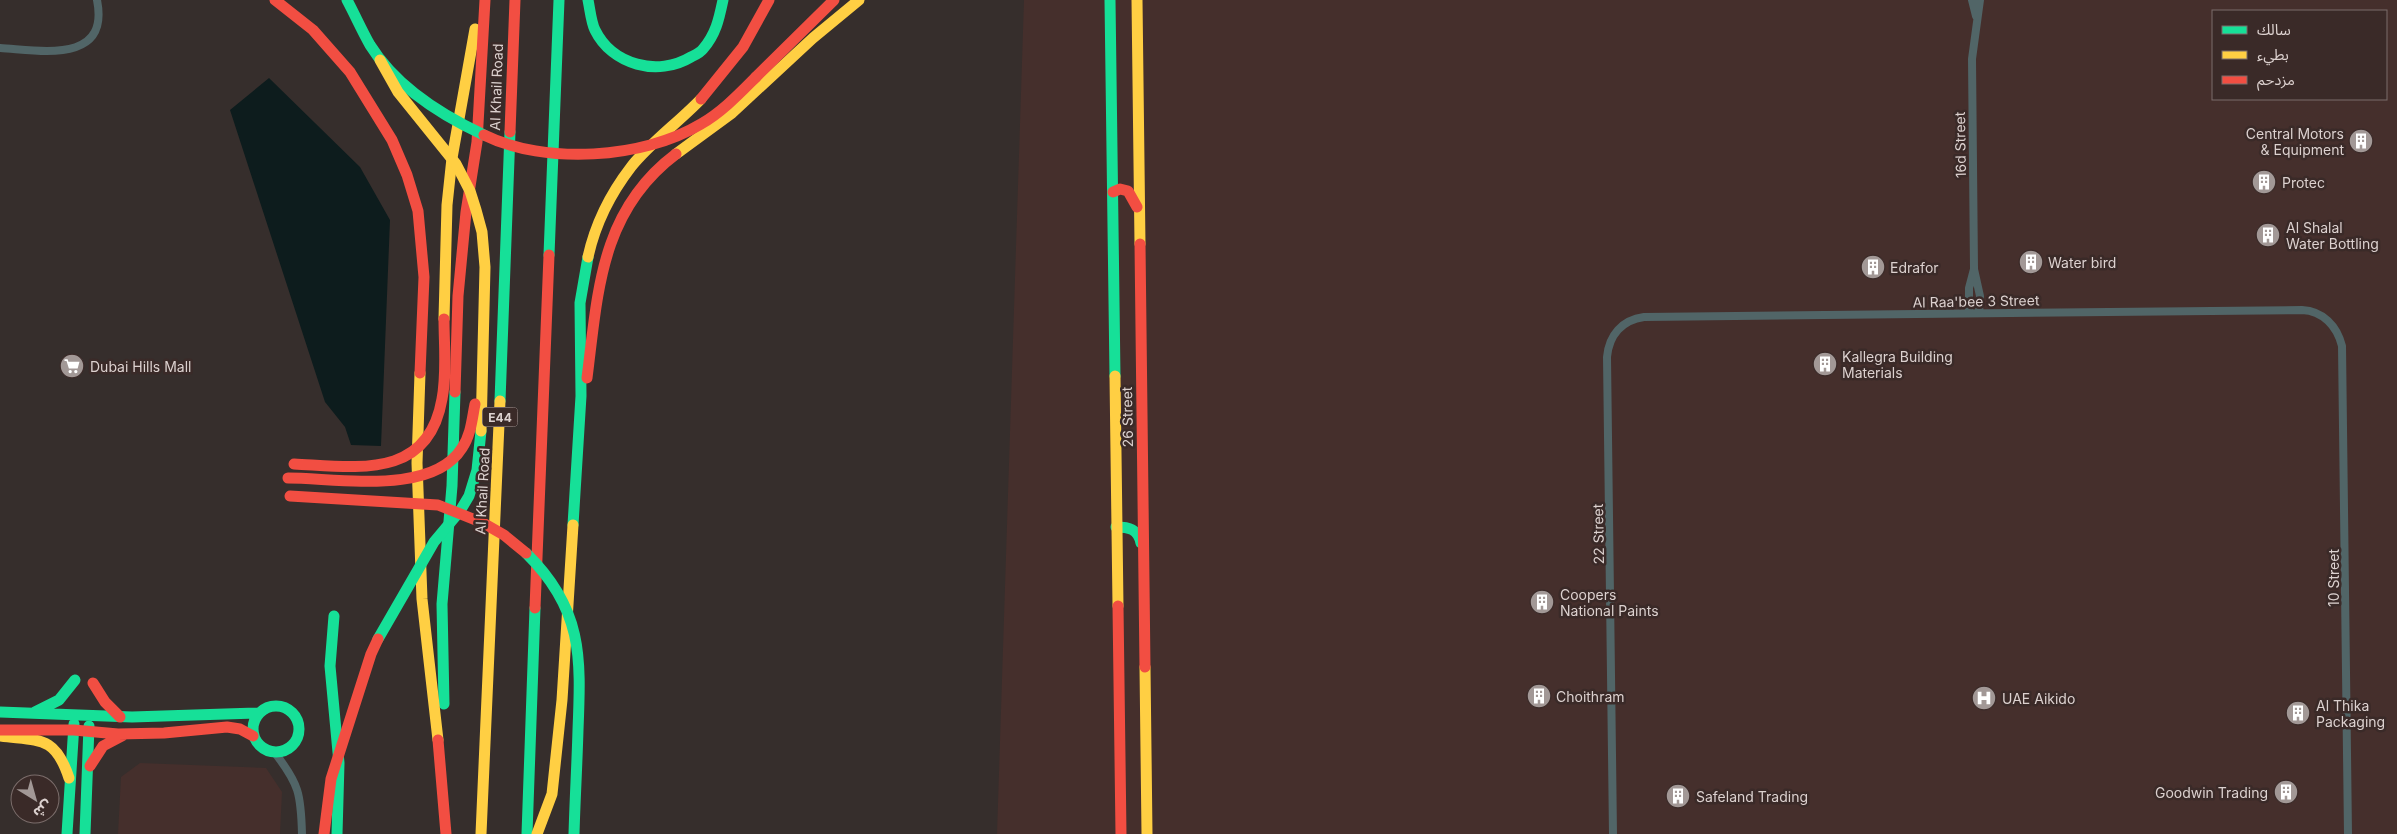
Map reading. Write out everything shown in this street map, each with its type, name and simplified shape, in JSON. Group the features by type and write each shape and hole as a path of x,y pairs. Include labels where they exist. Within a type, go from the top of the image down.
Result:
{"main road":[{"path":"275,0 313,30 350,72 392,140 411,186 418,211 423,262 424,305 417,473 422,599 438,727 446,834"},
{"path":"324,834 327,803 338,752 373,647 386,621 434,542 463,506 475,478 481,441 484,256 482,232 472,196 456,164 398,92 380,60 365,39 347,0"},
{"path":"294,464 359,466 400,460 410,457 423,446 435,428 442,402 447,205 452,158 479,0"},
{"path":"438,727 444,709 442,604 452,486 458,296 463,234 477,142 485,0"},
{"name":"Al Khail Road","path":"481,834 499,438 514,0"},
{"path":"526,834 534,571 544,407 559,0"},
{"path":"588,0 589,13 594,29 611,52 635,65 660,69 685,62 708,44 718,26 723,0"},
{"path":"537,834 552,794 562,700 581,396 580,327 583,275 595,227 617,185 632,166 725,71 750,38 769,0"},
{"path":"380,60 423,100 452,121 472,132 522,149 570,156 598,156 628,151 683,134 713,116 756,77 834,0"},
{"path":"581,396 589,373 600,276 613,234 631,200 667,161 732,113 813,38 859,0"},
{"name":"26 Street","path":"1110,0 1121,834"},
{"name":"26 Street","path":"1137,0 1144,491 1142,557 1147,834"},
{"path":"1113,192 1120,188 1128,191 1139,213"},
{"path":"288,478 406,480 429,476 444,467 462,448 470,430 483,343"},
{"path":"290,496 420,502 447,507 497,529 517,544 538,564 566,606 574,630 578,654 580,679 574,834"},
{"path":"1116,527 1131,528 1137,532 1140,538 1142,557"},
{"path":"334,616 330,666 339,763 337,834"},
{"path":"25,714 53,705 69,691 75,680"},
{"path":"93,683 105,702 120,717"},
{"path":"0,712 120,717 260,712 267,708 282,707 293,713 297,720 298,735 290,748 274,753 261,748 253,736 240,729 227,728 128,734 89,733 74,730 0,730"},
{"path":"253,736 253,726 260,712"},
{"path":"67,834 75,714"},
{"path":"85,834 90,716"},
{"path":"88,770 96,754 104,746 128,734"},
{"path":"0,736 37,739 52,745 63,758 70,784"}],"street":[{"path":"0,48 67,51 79,47 90,38 96,27 99,14 97,0"},
{"name":"16d Street","path":"1972,0 1977,20"},
{"name":"16d Street","path":"1979,313 1980,296 1974,269 1972,59 1980,0"},
{"name":"16d Street","path":"1969,313 1968,288 1974,269"},
{"name":"Al Raa'bee 3 Street","path":"1620,327 1631,320 1644,316 2302,310 2318,314 2332,324"},
{"name":"10 Street","path":"2332,324 2341,340 2342,352 2348,834"},
{"name":"22 Street","path":"1613,834 1607,357 1612,338 1620,327"},
{"path":"274,753 294,779 299,793 302,834"}],"shaded area":[{"path":"1024,0 2397,0 2397,834 997,834"},
{"path":"269,78 360,167 390,220 381,446 351,445 345,427 325,402 230,110"},
{"path":"140,763 266,768 282,792 280,834 118,834 121,777"}],"traffic: fast":[{"path":"347,0 370,45 406,87 436,109 484,135"},
{"path":"549,255 559,0"},
{"path":"588,0 595,30 603,42 624,59 637,64 651,66 678,63 696,55 702,50 714,32 723,0"},
{"path":"1110,0 1115,376"},
{"path":"500,401 510,132"},
{"path":"573,525 581,396 580,303 588,257"},
{"path":"444,704 442,604 452,486 455,392"},
{"path":"378,639 434,542 460,511 469,496 477,470 481,431"},
{"path":"1116,527 1132,530 1138,535 1141,543"},
{"path":"526,553 545,574 559,594 568,614 578,656 579,703 574,834"},
{"path":"527,834 535,608"},
{"path":"334,616 330,666 339,763 337,834"},
{"path":"35,712 59,700 75,680"},
{"path":"271,706 281,706 295,716 299,729 295,742 289,748 281,752 271,752 257,742 253,734 253,724 263,710 271,706"},
{"path":"0,712 132,717 259,713"},
{"path":"67,834 74,724"},
{"path":"85,834 89,726"}],"traffic: slow":[{"path":"676,154 732,113 813,38 859,0"},
{"path":"1137,0 1140,244"},
{"path":"444,319 447,205 452,158 475,29"},
{"path":"380,60 398,92 456,164 470,191 482,232 485,267 481,431"},
{"path":"588,257 599,221 610,198 631,167 701,99"},
{"path":"420,373 417,463 422,599 438,740"},
{"path":"1115,376 1118,606"},
{"path":"481,834 500,401"},
{"path":"537,834 552,794 562,700 573,525"},
{"path":"1145,667 1147,834"},
{"path":"0,736 35,740 51,747 64,764 69,778"}],"traffic: jam":[{"path":"275,0 313,30 350,72 392,140 407,175 418,211 424,277 420,373"},
{"path":"455,392 458,296 466,212 477,142 485,0"},
{"path":"510,132 515,0"},
{"path":"701,99 743,47 769,0"},
{"path":"756,77 834,0"},
{"path":"484,135 508,145 535,151 564,154 594,154 623,151 651,145 678,136 701,124 723,108 756,77"},
{"path":"587,378 600,284 607,255 617,227 632,201 651,176 676,154"},
{"path":"1113,192 1120,189 1128,191 1137,207"},
{"path":"1140,244 1145,667"},
{"path":"535,608 549,255"},
{"path":"294,464 365,466 386,463 406,456 422,444 434,425 444,389 444,319"},
{"path":"288,478 382,481 407,479 429,473 448,463 462,448 469,432 475,404"},
{"path":"290,496 438,505 483,523 504,535 526,553"},
{"path":"1118,606 1121,834"},
{"path":"324,834 331,779 371,654 378,639"},
{"path":"93,683 105,702 120,717"},
{"path":"0,730 74,730 118,734 164,733 227,727 240,729 253,736"},
{"path":"90,766 103,746 122,736"},
{"path":"438,740 446,834"}],"place":[{"name":"Central Motors & Equipment","path":"2361,141"},
{"name":"Protec","path":"2264,182"},
{"name":"Al Shalal Water Bottling","path":"2268,235"},
{"name":"Water bird","path":"2031,262"},
{"name":"Edrafor","path":"1873,267"},
{"name":"Kallegra Building Materials","path":"1825,364"},
{"name":"Dubai Hills Mall","path":"72,366"},
{"name":"Coopers National Paints","path":"1542,602"},
{"name":"Choithram","path":"1539,696"},
{"name":"UAE Aikido","path":"1984,698"},
{"name":"Al Thika Packaging","path":"2298,713"},
{"name":"Goodwin Trading","path":"2286,792"},
{"name":"Safeland Trading","path":"1678,796"}]}
